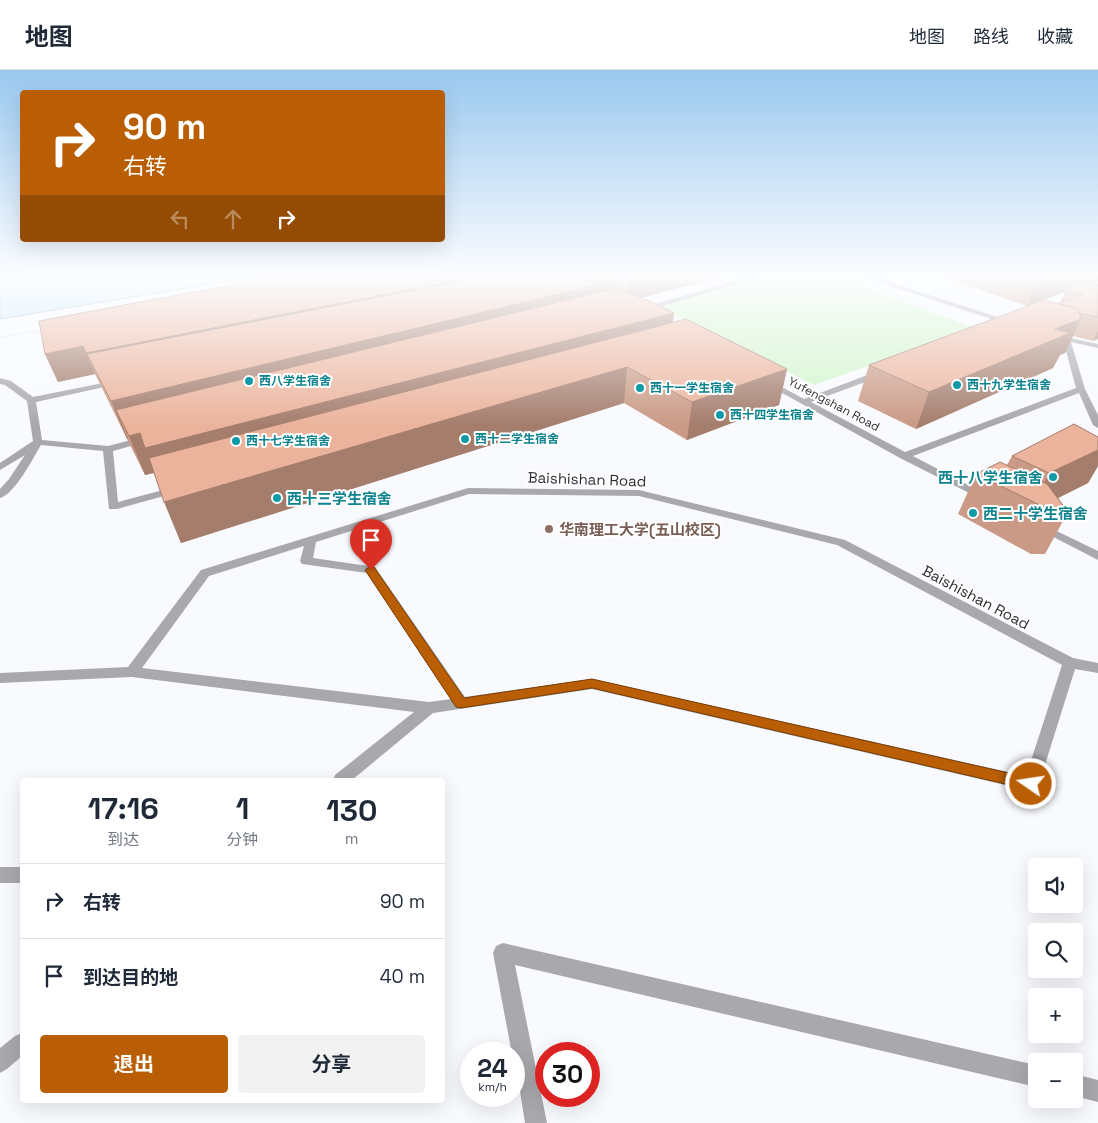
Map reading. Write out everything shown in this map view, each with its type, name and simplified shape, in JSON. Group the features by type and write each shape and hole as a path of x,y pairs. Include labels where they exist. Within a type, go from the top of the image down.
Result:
{"street":[{"path":"995,330 1007,326"},
{"path":"1049,334 1067,340 1098,346"},
{"path":"1067,340 1081,389 1098,425"},
{"path":"804,402 886,371"},
{"path":"31,400 127,380"},
{"name":"Yufengshan Road","path":"762,380 992,502"},
{"path":"0,381 8,383 31,400 38,442 13,481 0,495"},
{"path":"903,456 1081,389"},
{"path":"0,467 38,442 108,449 156,437"},
{"path":"108,449 113,507 190,486"},
{"name":"Baishishan Road","path":"132,672 205,573 468,491 639,493 840,542 1070,663 1098,668"},
{"path":"1027,520 1098,556"},
{"path":"311,540 306,560 371,570 461,703"},
{"path":"0,678 132,672 429,708 592,684 1031,784 1070,663"},
{"path":"343,778 429,708"},
{"path":"0,875 20,875"},
{"path":"536,1123 503,953 1028,1074"},
{"path":"0,1062 20,1045"},
{"path":"1083,1087 1098,1091"}],"path":[{"path":"0,337 48,330"}],"green space":[{"path":"696,326 969,326 974,328 814,385"}],"building":[{"path":"40,326 223,326 86,353 83,346 45,354"},
{"path":"230,326 425,326 111,401 87,354"},
{"path":"460,326 623,326 145,448 140,433 129,436 116,410"},
{"path":"658,326 700,326 787,369 692,402 627,367 164,502 149,458"},
{"path":"974,326 1062,326 1055,329 1070,333 929,392 869,365"},
{"path":"1074,424 1098,437 1098,450 1049,473 1012,456"},
{"path":"1000,462 1047,484 1068,512 1054,512 976,474"}],"place":[{"name":"西八学生宿舍","path":"249,381"},
{"name":"西十九学生宿舍","path":"957,385"},
{"name":"西十一学生宿舍","path":"640,388"},
{"name":"西十四学生宿舍","path":"720,415"},
{"name":"西十二学生宿舍","path":"465,439"},
{"name":"西十七学生宿舍","path":"236,441"},
{"name":"西十八学生宿舍","path":"1053,477"},
{"name":"西十三学生宿舍","path":"277,498"},
{"name":"西二十学生宿舍","path":"973,513"},
{"name":"华南理工大学(五山校区)","path":"549,529"}],"route":[{"path":"371,570 461,703 592,684 1031,784"}]}
